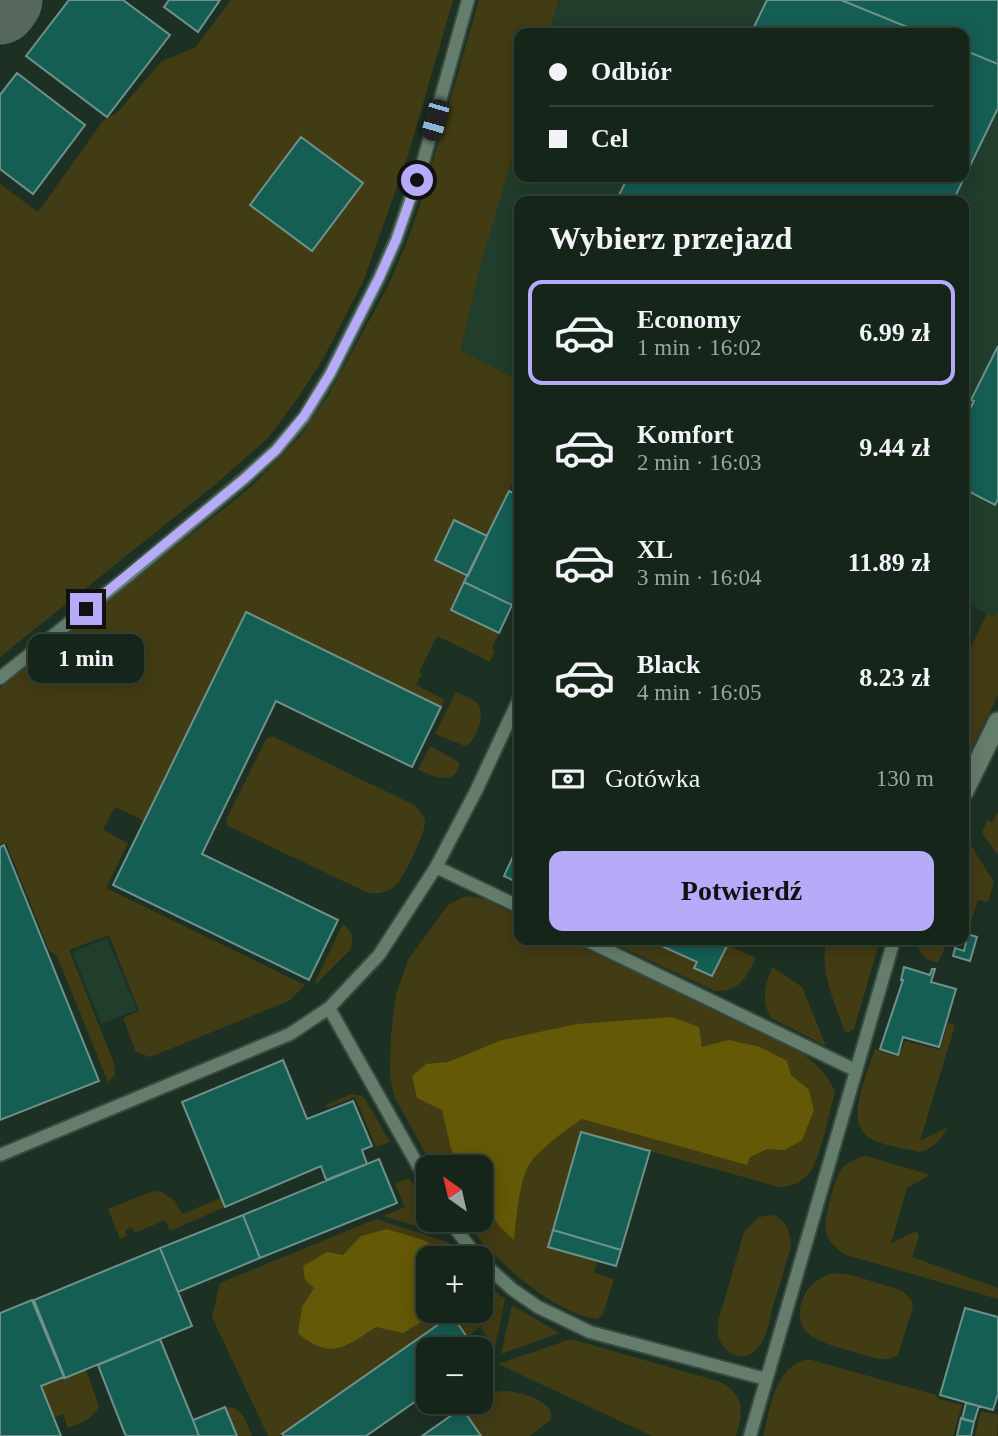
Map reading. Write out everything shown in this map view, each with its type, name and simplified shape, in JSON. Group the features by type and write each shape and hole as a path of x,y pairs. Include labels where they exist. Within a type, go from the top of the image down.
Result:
{"street":[{"path":"969,781 998,722"}],"lane":[{"path":"0,678 244,479 276,450 304,416 330,374 396,240 419,174 468,0"},
{"path":"0,1155 290,1034 329,1008 379,955 436,867 514,710"},
{"path":"436,867 514,904"},
{"path":"596,945 855,1070"},
{"path":"750,1436 892,945"},
{"path":"329,1008 416,1162"},
{"path":"458,1232 469,1246"},
{"path":"493,1272 538,1307 590,1332 766,1379"}],"shaded area":[{"path":"231,0 453,0 407,159 363,282 324,357 300,395 269,437 216,484 0,657 0,184 38,212 102,122 116,114 162,61 196,47"},
{"path":"479,0 559,0 551,28 514,28 514,153 480,267 461,351 514,378 514,477 487,536 454,520 435,559 468,576 451,610 499,633 492,648 495,650 490,662 437,636 419,672 422,674 416,685 445,700 441,707 246,612 144,821 115,807 103,830 128,843 106,888 305,985 289,1001 150,1057 136,1052 123,1018 139,1011 109,935 69,950 114,1063 115,1075 108,1082 57,956 49,950 6,843 0,844 0,688 252,486 300,437 328,396 388,286 420,205"},
{"path":"559,0 998,0 998,619 969,604 969,196 514,196 514,378 461,352 480,267 514,153 514,182 969,182 969,28 551,28"},
{"path":"998,612 998,695 969,754 969,651 987,613 995,617"},
{"path":"456,692 476,702 481,713 477,733 465,746 435,734"},
{"path":"272,736 414,805 421,813 425,823 422,836 414,855 394,887 382,892 366,892 228,826 226,820 266,739"},
{"path":"430,746 459,762 455,775 444,778 418,770"},
{"path":"998,812 998,855 982,833 987,820 992,823"},
{"path":"969,845 994,882 988,902 978,900 969,929"},
{"path":"466,896 484,899 514,914 514,945 578,945 803,1054 822,1071 835,1093 813,1168 799,1182 779,1187 650,1151 597,1261 594,1273 614,1279 603,1314 597,1319 564,1308 513,1272 493,1253 493,1246 486,1246 473,1232 494,1232 494,1155 426,1155 394,1096 390,1076 391,1034 396,994 408,960 448,905"},
{"path":"343,924 352,936 350,950 316,984 315,982"},
{"path":"107,938 137,1010 101,1024 72,952"},
{"path":"617,945 659,945 697,962 695,968 711,976 728,945 756,958 741,982 730,989 715,991"},
{"path":"826,945 879,945 854,1029 847,1033 832,997 826,974"},
{"path":"920,945 946,945 938,963 926,959 918,949"},
{"path":"772,967 802,987 826,1046 771,1018 765,999"},
{"path":"672,1017 699,1027 702,1047 729,1040 760,1047 787,1061 791,1075 809,1090 814,1110 802,1140 785,1150 767,1149 750,1157 747,1165 582,1119 546,1147 529,1165 520,1191 514,1240 494,1218 494,1155 455,1155 442,1110 417,1098 412,1076 426,1064 448,1062 502,1040 577,1024"},
{"path":"948,1023 955,1025 920,1141 948,1127 942,1136 933,1146 920,1152 885,1144 867,1136 861,1129 858,1107 875,1049 898,1057 905,1041 940,1050"},
{"path":"351,1094 362,1096 366,1100 390,1142 376,1147 355,1097 327,1108 326,1105"},
{"path":"866,1156 928,1174 907,1188 891,1243 917,1231 919,1237 912,1257 998,1288 998,1299 846,1255 833,1245 827,1235 826,1226 836,1180 842,1168 853,1160"},
{"path":"409,1178 416,1190 416,1226 383,1216 405,1207 395,1184"},
{"path":"160,1191 175,1201 182,1214 221,1198 225,1207 170,1231 165,1220 135,1233 132,1227 125,1230 127,1236 120,1239 108,1209"},
{"path":"773,1215 787,1227 791,1246 768,1329 757,1349 749,1355 733,1354 721,1342 718,1322 744,1232 759,1217"},
{"path":"376,1219 448,1242 451,1246 416,1246 416,1323 441,1323 421,1337 416,1337 416,1340 279,1436 268,1436 212,1317 220,1283"},
{"path":"387,1229 426,1241 432,1246 416,1246 416,1323 419,1323 403,1333 376,1327 338,1348 320,1347 298,1333 302,1307 314,1288 305,1280 303,1266 327,1252 343,1255 361,1236"},
{"path":"833,1273 852,1275 903,1291 912,1301 913,1307 898,1355 887,1359 869,1357 830,1345 806,1331 801,1323 800,1313 804,1296 814,1283"},
{"path":"493,1290 505,1299 495,1348 493,1337 487,1337 480,1327 470,1335 472,1337 467,1337 458,1323 493,1323"},
{"path":"512,1305 559,1333 501,1354"},
{"path":"571,1339 721,1382 739,1399 741,1412 736,1436 652,1436 498,1364"},
{"path":"808,1359 936,1395 939,1399 962,1405 953,1436 763,1436 781,1379 797,1363"},
{"path":"86,1370 99,1406 90,1417 68,1428 63,1414 53,1418 41,1386"},
{"path":"508,1391 537,1399 551,1411 551,1419 530,1436 481,1436 466,1414 493,1414 493,1392"},
{"path":"225,1407 240,1412 252,1436 237,1436"},
{"path":"981,1411 998,1415 997,1436 975,1436"}],"building":[{"path":"69,0 123,0 170,35 107,117 26,56"},
{"path":"169,0 220,0 198,32 164,7"},
{"path":"767,0 841,0 910,28 753,28"},
{"path":"841,0 998,0 998,64 969,52 969,28 910,28"},
{"path":"969,52 998,64 998,108 969,168"},
{"path":"17,73 85,125 33,194 0,169 0,95"},
{"path":"301,137 363,183 312,251 250,205"},
{"path":"626,182 962,182 955,196 618,196"},
{"path":"998,346 998,499 995,505 969,492 969,411 974,401 971,400"},
{"path":"509,491 514,493 512,605 464,582"},
{"path":"454,520 487,536 468,576 435,560"},
{"path":"464,582 512,605 499,633 451,610"},
{"path":"246,612 441,707 412,767 276,701 202,854 338,920 309,980 113,885"},
{"path":"4,845 99,1081 0,1120 0,847"},
{"path":"514,854 514,881 504,876"},
{"path":"969,935 977,937 970,961 953,956 955,948 964,951 966,945 969,945"},
{"path":"659,945 728,945 712,976 694,968 697,962"},
{"path":"904,967 930,975 932,969 935,969 931,982 956,989 939,1047 903,1037 898,1055 880,1049 903,980"},
{"path":"283,1060 307,1119 353,1101 372,1146 362,1150 367,1164 326,1180 321,1166 225,1207 182,1102"},
{"path":"581,1132 650,1151 621,1250 553,1230"},
{"path":"379,1159 397,1203 260,1258 243,1215"},
{"path":"243,1215 260,1258 178,1292 160,1248"},
{"path":"553,1230 621,1250 616,1266 548,1247"},
{"path":"160,1248 192,1326 65,1378 34,1300"},
{"path":"32,1300 64,1377 41,1386 61,1436 0,1436 0,1313"},
{"path":"965,1308 998,1317 998,1394 993,1410 940,1395"},
{"path":"441,1323 457,1323 467,1337 421,1337"},
{"path":"160,1339 199,1436 126,1436 123,1429 98,1365"},
{"path":"416,1340 416,1401 366,1436 282,1434"},
{"path":"966,1403 979,1406 974,1422 962,1419"},
{"path":"225,1407 237,1436 199,1436 193,1420"},
{"path":"453,1414 466,1414 481,1436 422,1436"},
{"path":"961,1418 974,1422 971,1436 957,1436"}],"taxiway":[{"path":"0,7 5,0"}],"route":[{"path":"86,609 244,479 276,450 304,416 330,374 379,278 396,240 417,180"}]}
